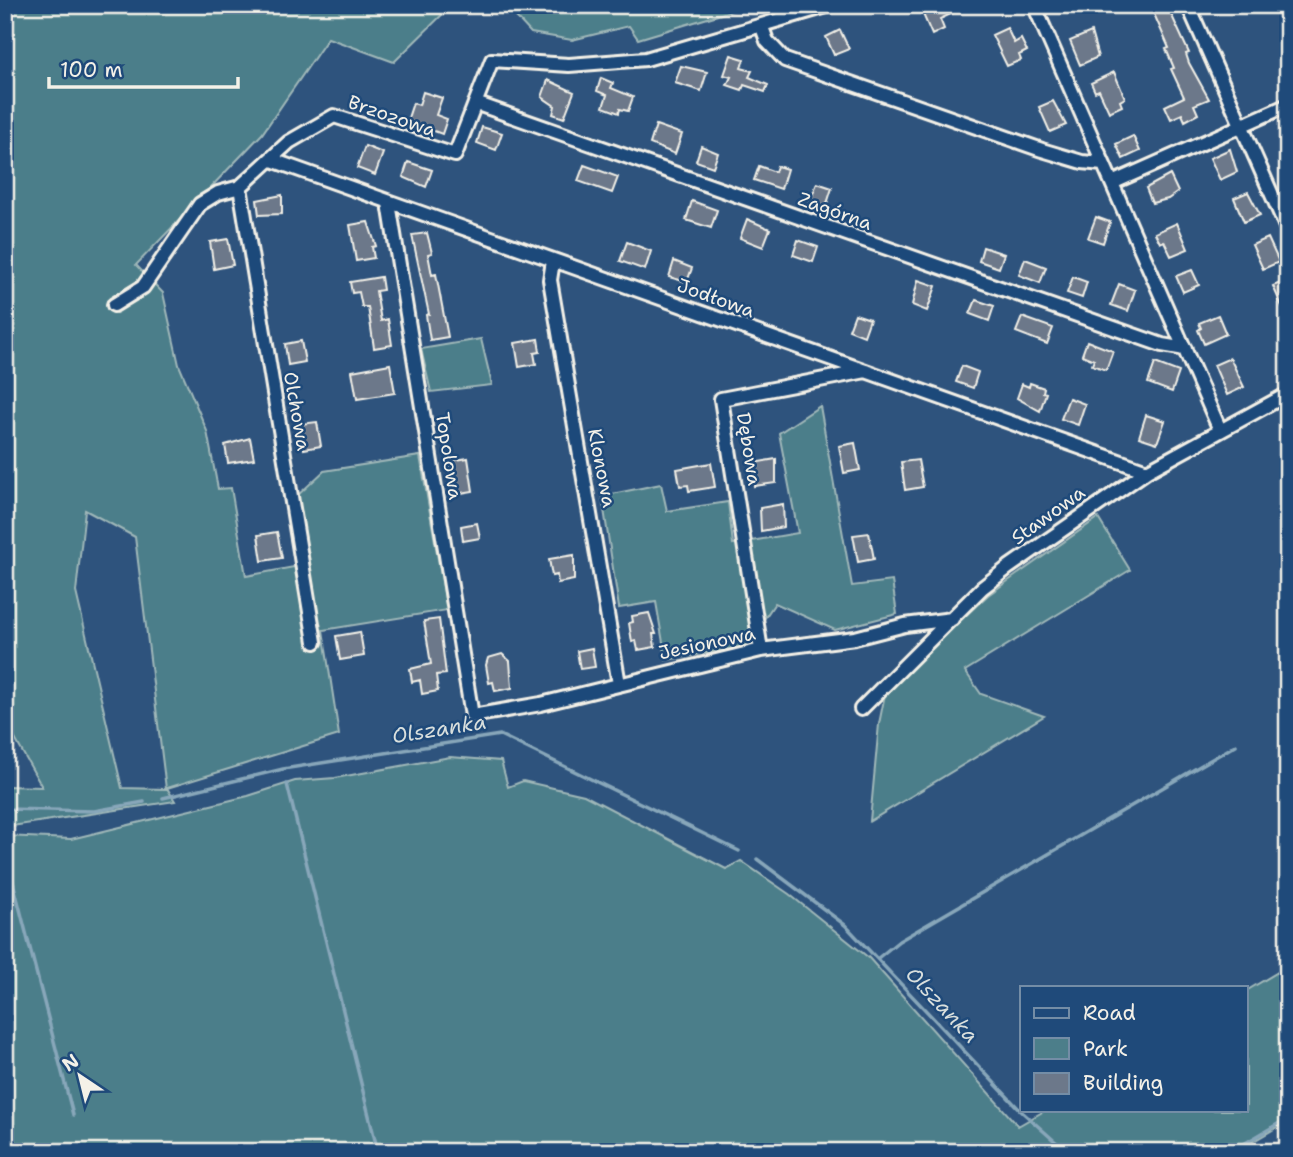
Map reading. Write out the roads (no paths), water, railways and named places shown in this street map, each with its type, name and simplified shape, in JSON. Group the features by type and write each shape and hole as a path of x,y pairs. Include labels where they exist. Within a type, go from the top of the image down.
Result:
{"street":[{"name":"Brzozowa","path":"114,305 143,287 200,204 218,192 240,187 289,142 334,116 455,155 492,60 559,65 614,63 667,55 830,5"},
{"path":"1034,5 1220,430"},
{"path":"1188,5 1288,231"},
{"path":"762,27 767,41 785,60 1042,150 1082,162 1103,164"},
{"name":"Zagórna","path":"475,103 890,251 1162,345 1185,349"},
{"path":"1112,183 1288,105"},
{"name":"Jodłowa","path":"272,160 1147,471"},
{"name":"Olchowa","path":"240,187 315,642"},
{"name":"Topolowa","path":"389,203 472,716"},
{"name":"Klonowa","path":"553,261 550,281 619,684"},
{"name":"Dębowa","path":"761,650 721,399 866,371"},
{"name":"Stawowa","path":"860,709 953,620 982,588 1009,567 1147,471 1288,394"},
{"name":"Jesionowa","path":"472,716 541,704 761,650 855,638 905,625 953,620"}],"waterway":[{"name":"Olszanka","path":"163,798 283,769 500,735 739,851"},
{"path":"878,958 899,941 1236,745"},
{"path":"287,784 378,1152"},
{"name":"Olszanka","path":"5,809 94,811 144,802"},
{"path":"5,851 73,1115"},
{"name":"Olszanka","path":"757,859 845,925 1020,1110"},
{"name":"Olszanka","path":"1022,1112 1067,1152"},
{"path":"1230,1152 1288,1118"}]}
